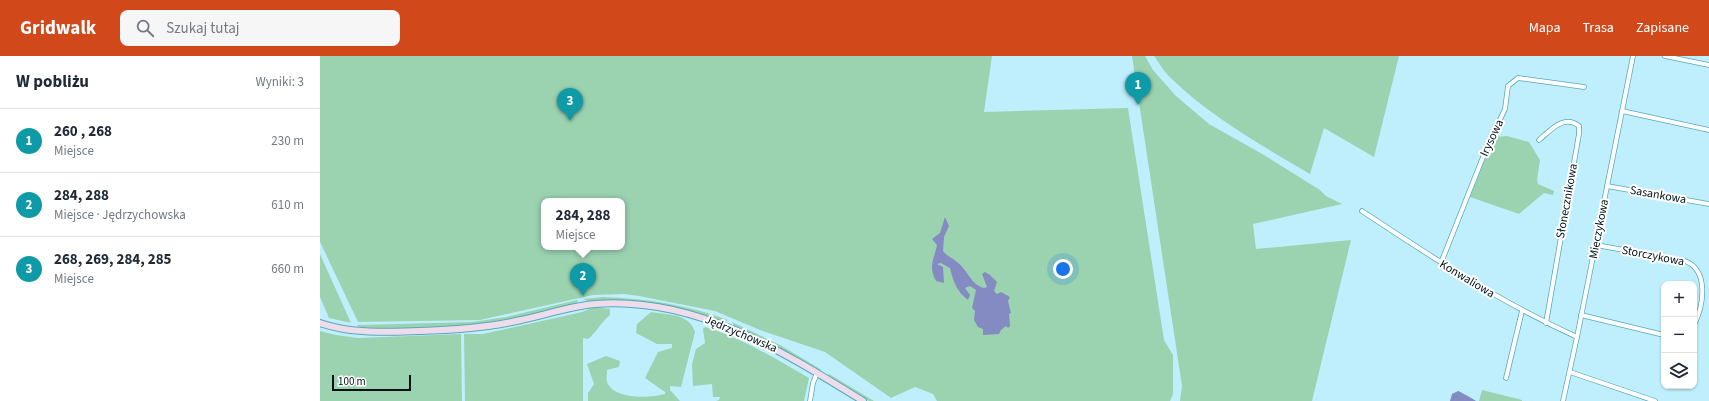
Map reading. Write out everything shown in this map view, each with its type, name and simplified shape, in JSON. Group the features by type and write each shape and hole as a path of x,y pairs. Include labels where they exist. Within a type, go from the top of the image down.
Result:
{"main road":[{"name":"Jędrzychowska","path":"320,322 346,329 372,332 462,330 522,320 582,305 636,304 702,317 734,328 764,342 863,401"}],"street":[{"name":"Mieczykowa","path":"1563,401 1582,315 1633,56"},
{"path":"1665,56 1709,65"},
{"name":"Irysowa","path":"1441,263 1487,147 1505,109 1508,86 1518,78 1584,86"},
{"path":"1622,111 1709,130"},
{"name":"Słonecznikowa","path":"1539,140 1562,122 1574,122 1579,126 1579,134 1546,323"},
{"name":"Sasankowa","path":"1607,186 1709,204"},
{"name":"Konwaliowa","path":"1362,211 1441,263 1522,311 1577,337"},
{"name":"Storczykowa","path":"1596,245 1681,260 1696,266 1702,277 1704,295 1697,318"},
{"path":"1506,378 1522,311"},
{"path":"1582,315 1661,334"},
{"path":"1570,372 1655,401"},
{"path":"810,401 813,383 818,373"}],"green space":[{"path":"320,56 992,56 984,112 1128,108 1164,340 1173,355 1173,394 1170,401 937,401 933,394 915,387 891,398 825,352 760,330 715,311 624,294 593,295 480,320 358,322 320,242"},
{"path":"1132,56 1145,56 1153,70 1176,96 1209,124 1264,155 1320,190 1326,196 1342,204 1253,224 1256,249 1351,240 1312,401 1180,401 1182,386"},
{"path":"1154,56 1399,56 1374,157 1324,128 1310,174 1238,131 1221,119 1170,78"},
{"path":"1507,136 1529,142 1540,160 1537,180 1538,184 1554,191 1553,195 1544,193 1519,214 1470,197 1494,137"},
{"path":"320,254 351,323 329,318 320,297"},
{"path":"603,297 666,303 698,310 728,320 725,322 667,307 627,302 593,302 583,299"},
{"path":"577,300 578,302 552,311 498,322 415,328 360,329 357,325 472,322 506,317"},
{"path":"594,307 610,309 610,315 588,339 583,338 583,401 465,401 464,334 483,334 582,312"},
{"path":"651,312 683,318 688,321 695,332 681,387 670,386 670,390 680,401 588,401 588,393 594,384 587,364 606,356 620,361 619,367 607,370 607,382 611,388 617,392 624,395 642,397 665,394 665,392 645,378 658,352 672,348 672,344 657,344 636,333 637,324"},
{"path":"732,322 780,345 822,370 818,371 769,343 734,326"},
{"path":"705,327 745,343 809,378 804,401 716,401 719,400 720,397 713,397 712,384 693,386 692,364 696,349 705,343 703,329"},
{"path":"320,331 358,338 461,334 462,401 320,401"},
{"path":"829,374 874,401 869,401 827,376"},
{"path":"1482,390 1522,400 1522,401 1479,401"}],"water":[{"path":"945,217 949,226 944,237 943,251 961,265 972,280 979,286 984,288 987,287 982,274 985,272 997,282 994,291 997,294 1001,292 1010,297 1008,301 1011,313 1009,314 1010,326 1008,328 1006,326 999,334 983,335 983,329 978,327 974,320 975,311 972,308 976,290 970,286 965,288 970,295 968,300 964,297 956,286 950,268 941,263 937,264 943,267 944,283 936,281 932,267 937,245 932,239 940,233"},
{"path":"1458,391 1476,401 1450,401 1452,394"}],"place":[{"name":"260 , 268","path":"1138,105"},
{"name":"268, 269, 284, 285","path":"570,121"},
{"name":"284, 288","path":"583,296"}]}
